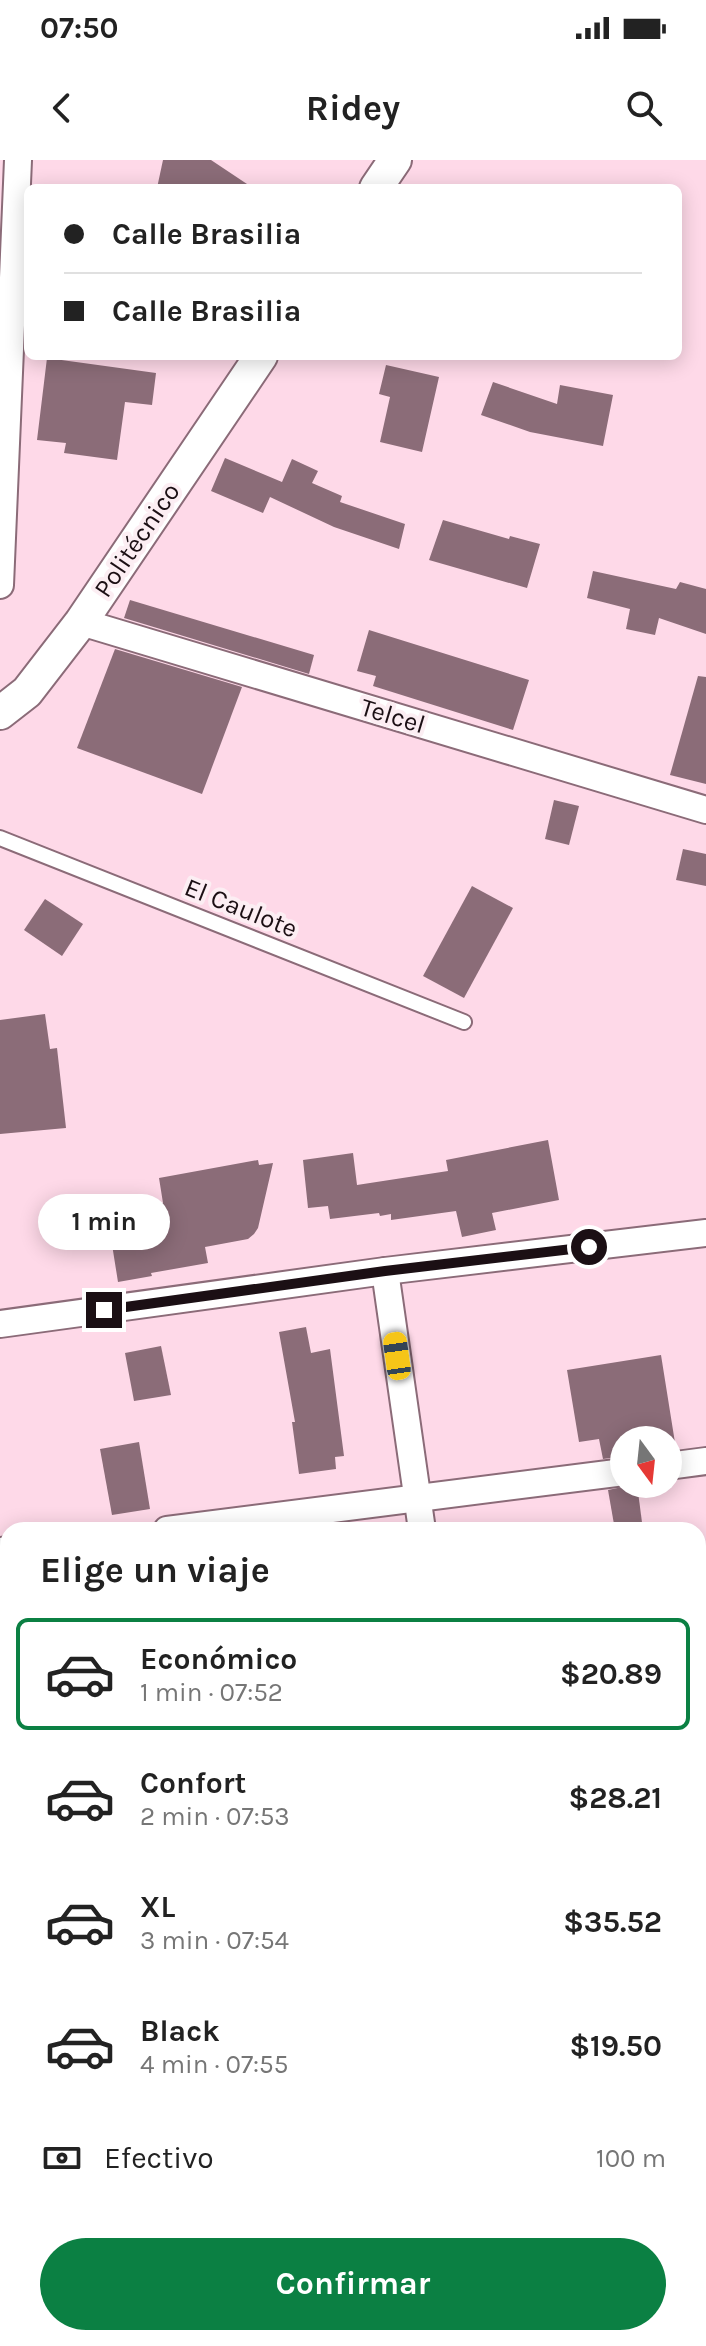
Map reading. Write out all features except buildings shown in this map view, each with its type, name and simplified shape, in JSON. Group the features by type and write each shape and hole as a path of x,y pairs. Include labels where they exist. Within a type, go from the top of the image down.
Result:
{"street":[{"path":"0,585 18,160"},
{"path":"379,184 395,160"},
{"name":"Politécnico","path":"0,713 27,692 81,622 258,360"},
{"name":"Telcel","path":"81,622 706,810"},
{"path":"0,1324 385,1271 706,1233"},
{"path":"385,1271 421,1522"},
{"path":"682,1464 706,1461"},
{"path":"230,1522 610,1474"}],"lane":[{"name":"El Caulote","path":"0,838 464,1022"}],"route":[{"path":"104,1310 385,1271 589,1247"}]}
